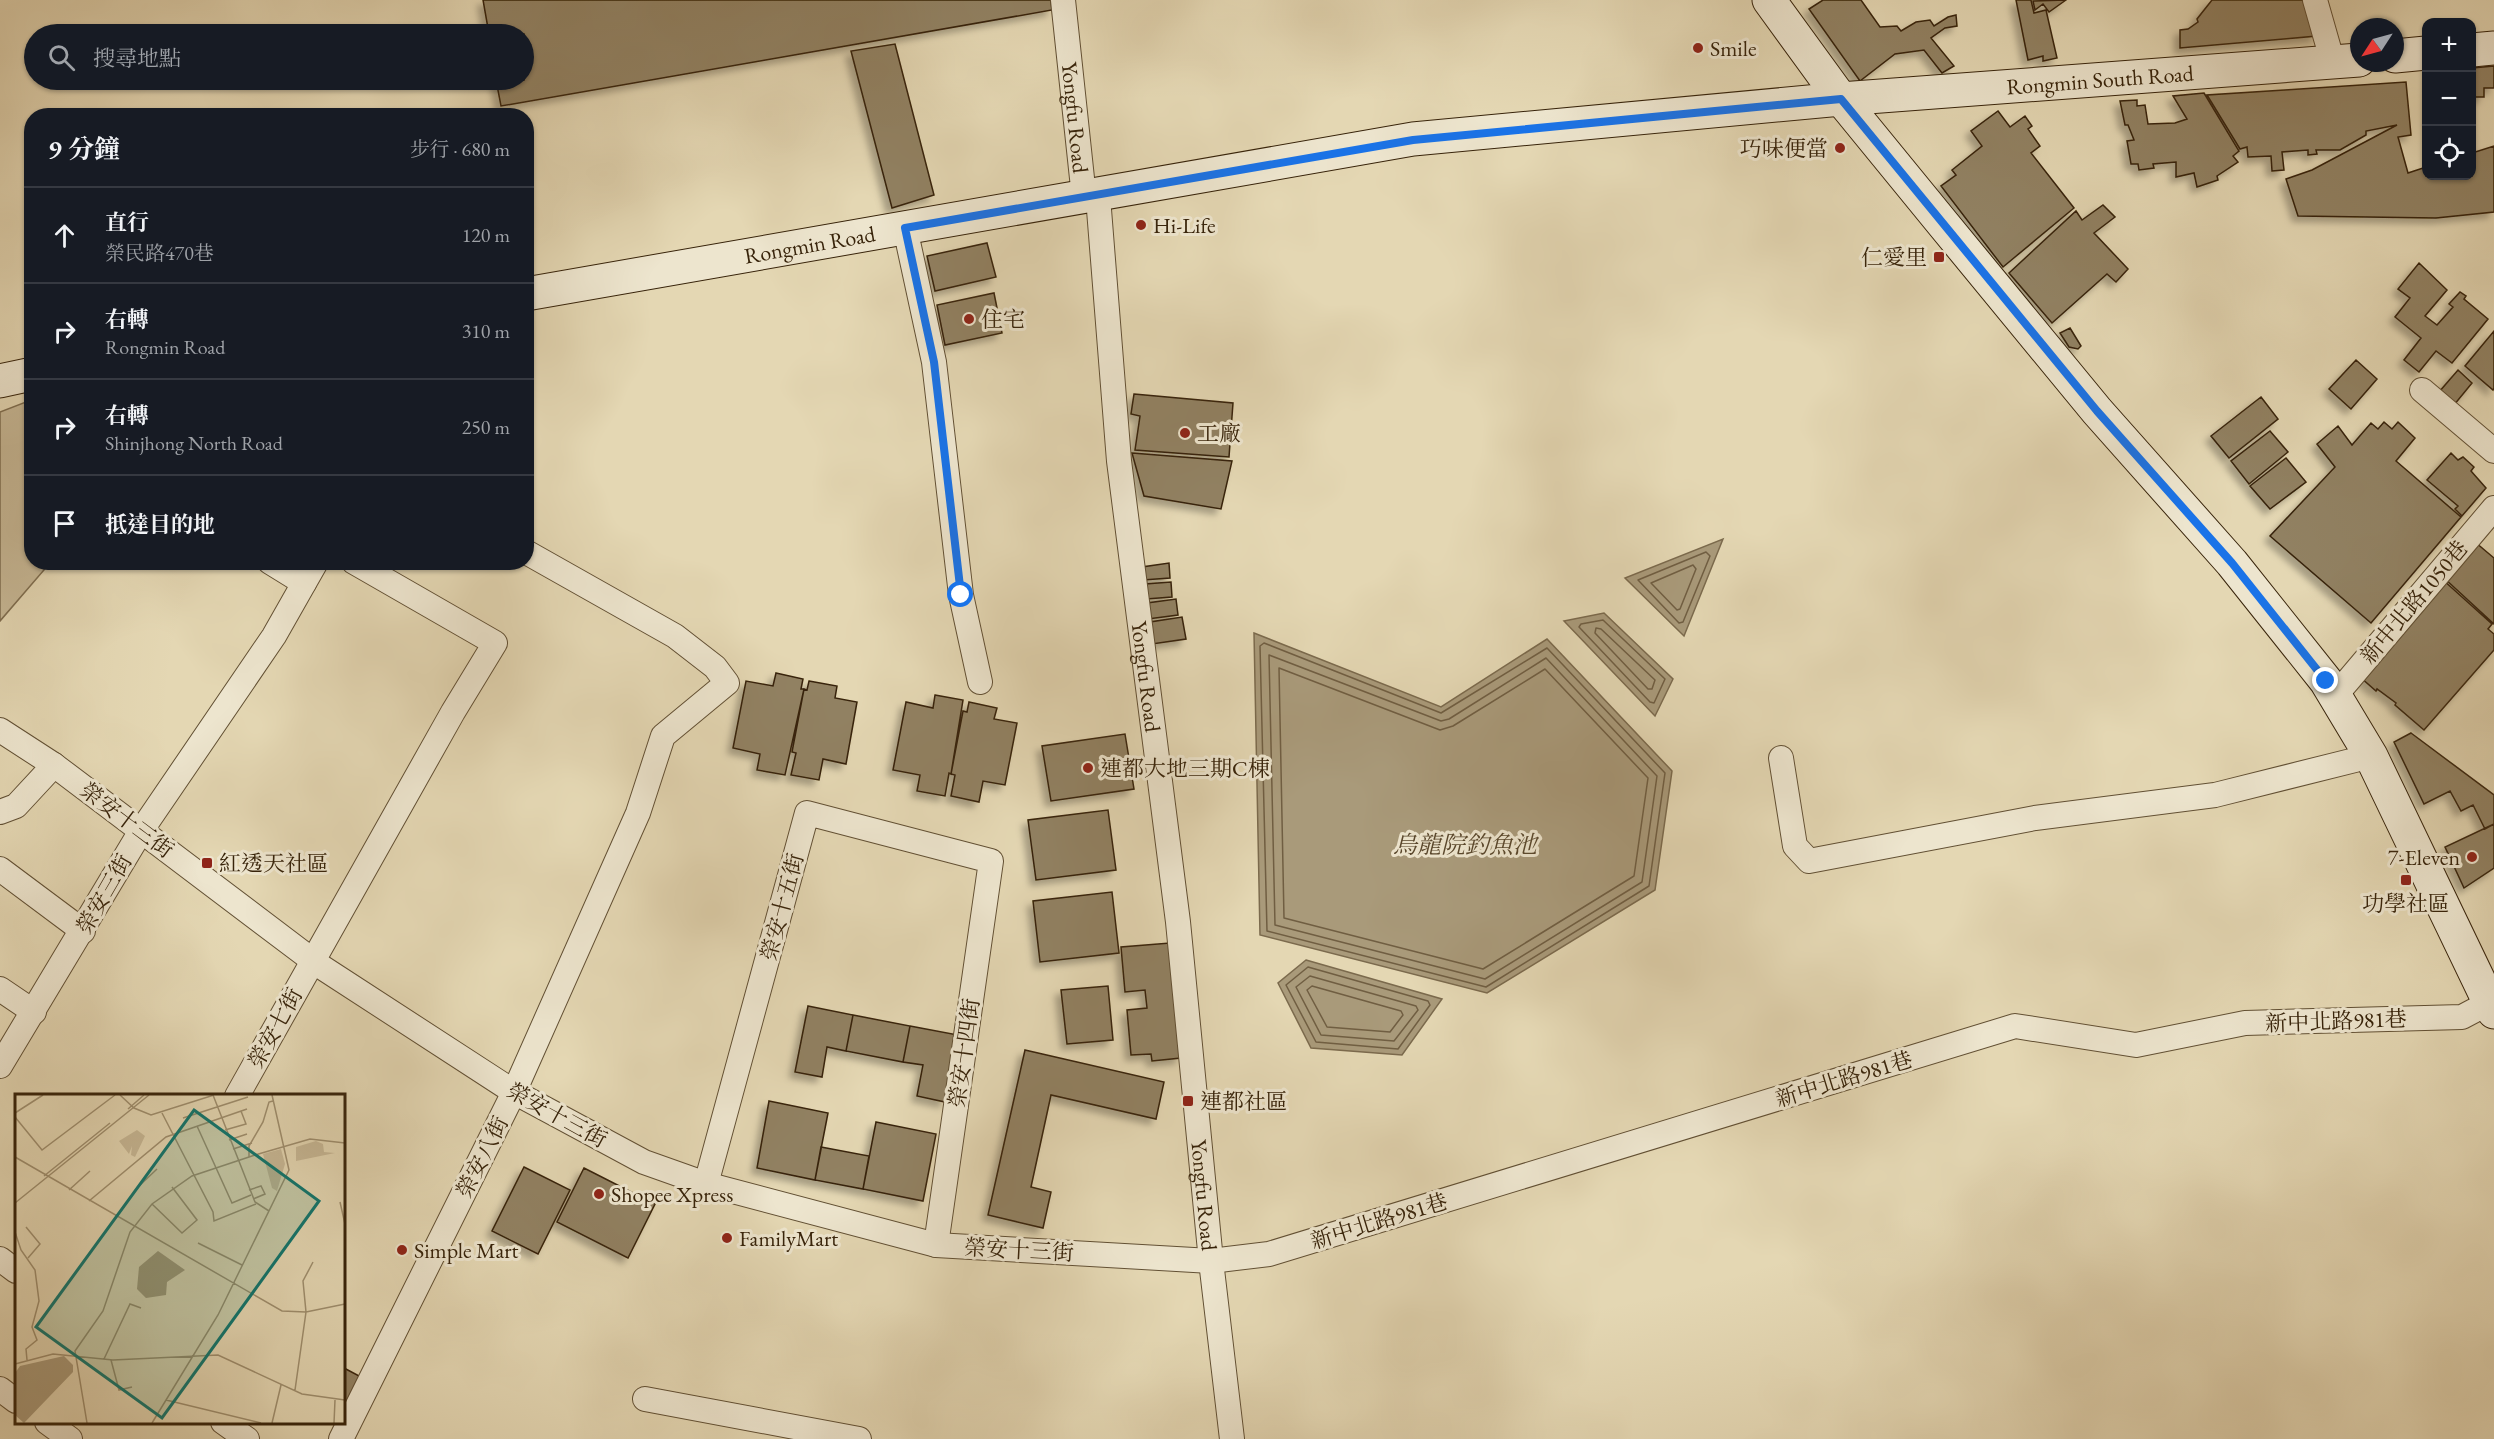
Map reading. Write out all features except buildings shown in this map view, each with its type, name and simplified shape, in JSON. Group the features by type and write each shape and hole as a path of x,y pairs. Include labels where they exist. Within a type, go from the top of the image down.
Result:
{"street":[{"name":"Yongfu Road","path":"1064,0 1084,197 1098,197 1119,461 1178,922 1211,1261 1232,1439"},
{"path":"1769,0 1841,99 2097,411 2232,563 2326,681 2370,756 2492,1006"},
{"path":"2315,0 2346,61"},
{"path":"2476,50 2494,48"},
{"path":"2404,55 2422,53"},
{"name":"Rongmin South Road","path":"1841,99 2346,61"},
{"name":"Rongmin Road","path":"534,293 1413,140 1841,99"},
{"path":"905,228 934,362 961,595 980,682"},
{"path":"0,381 24,376"},
{"path":"2422,390 2494,451"},
{"name":"新中北路1050巷","path":"2335,696 2494,508"},
{"name":"榮安八街","path":"341,1439 514,1092 638,813 663,736 727,683 715,667 675,636 534,557"},
{"path":"283,570 304,583"},
{"name":"榮安三街","path":"0,1066 141,831 274,636 311,570"},
{"name":"榮安七街","path":"238,1094 495,643 368,570"},
{"name":"榮安十三街","path":"3,737 54,765 313,961 514,1092 644,1162 706,1184 936,1245 1211,1261"},
{"path":"1781,758 1795,846 1809,861 2035,818 2215,795 2370,756"},
{"path":"0,812 16,806 54,765"},
{"name":"榮安十五街","path":"706,1184 807,813 991,861"},
{"name":"榮安十四街","path":"936,1245 991,861"},
{"path":"0,869 83,931"},
{"path":"0,989 34,1012"},
{"name":"新中北路981巷","path":"1211,1261 1269,1254 2015,1026 2136,1045 2245,1023 2462,1017 2492,1006"},
{"path":"0,1259 15,1270"},
{"path":"0,1389 15,1400"},
{"path":"645,1399 769,1430 859,1439"},
{"path":"50,1424 70,1439"},
{"path":"226,1424 247,1439"}],"shaded area":[{"path":"24,403 24,570 44,570 0,621 0,412"}],"water":[{"path":"1723,539 1684,636 1625,578"},
{"path":"1604,613 1673,679 1655,716 1564,621"},
{"name":"烏龍院釣魚池","path":"1254,633 1441,707 1547,639 1672,771 1655,890 1487,993 1260,935"},
{"path":"1306,960 1442,999 1402,1055 1311,1048 1278,983"}],"place":[{"name":"Smile","path":"1698,48"},
{"name":"巧味便當","path":"1840,148"},
{"name":"Hi-Life","path":"1141,225"},
{"name":"仁愛里","path":"1939,257"},
{"name":"住宅","path":"969,319"},
{"name":"工廠","path":"1185,433"},
{"name":"連都大地三期C棟","path":"1088,768"},
{"name":"7-Eleven","path":"2472,857"},
{"name":"紅透天社區","path":"207,863"},
{"name":"功學社區","path":"2406,880"},
{"name":"連都社區","path":"1188,1101"},
{"name":"Shopee Xpress","path":"599,1194"},
{"name":"FamilyMart","path":"727,1238"},
{"name":"Simple Mart","path":"402,1250"}],"route":[{"path":"961,595 934,362 905,228 1413,140 1841,99 2097,411 2232,563 2326,681"}]}
